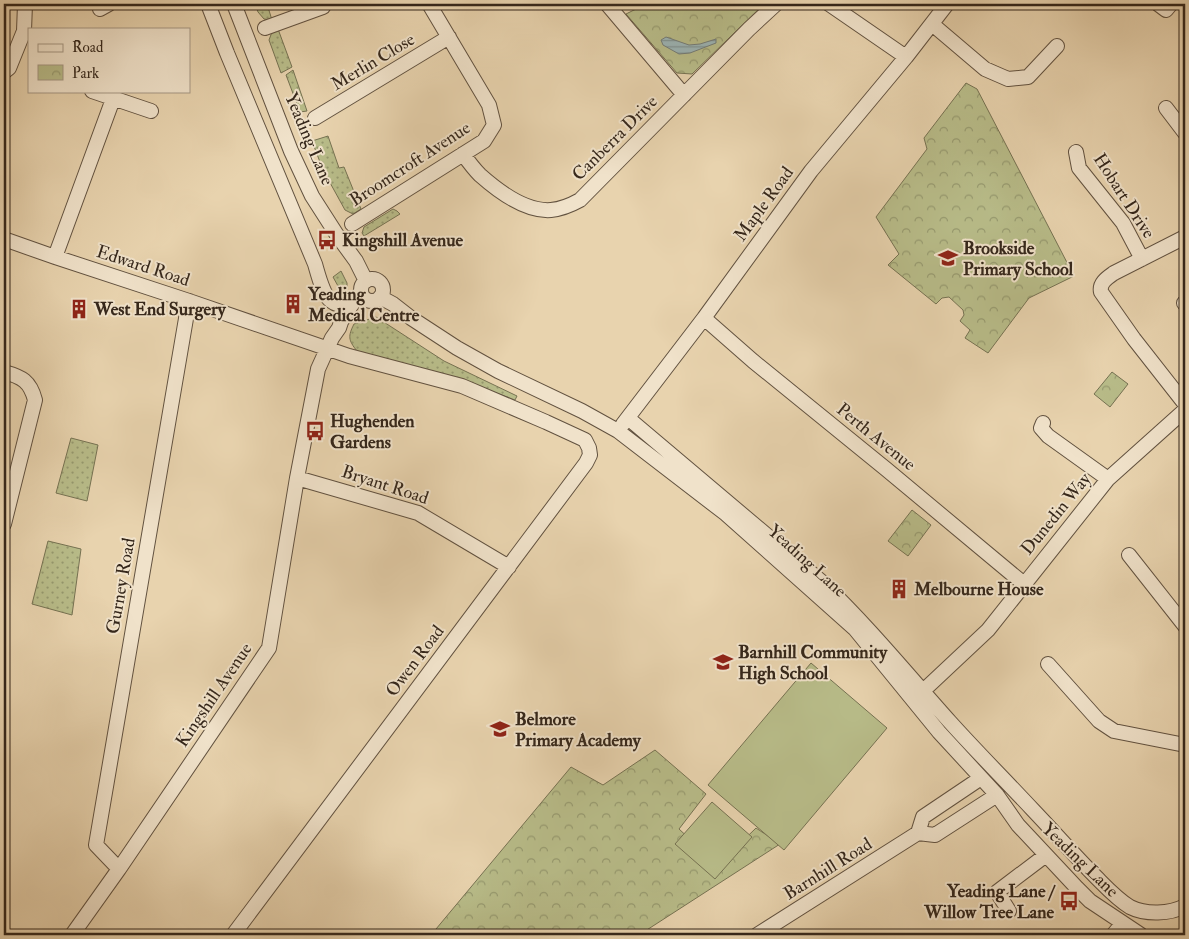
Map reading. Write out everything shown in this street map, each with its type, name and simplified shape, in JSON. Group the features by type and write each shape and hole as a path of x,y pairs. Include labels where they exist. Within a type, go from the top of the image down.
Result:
{"street":[{"path":"4,72 9,68 24,31 25,4"},
{"path":"208,4 315,264 326,296 339,305 350,307"},
{"name":"Yeading Lane","path":"234,4 291,151 312,196 356,261 369,293 393,304 457,348 498,372 582,411 618,431 726,514 855,629 939,732 988,786 1018,825 1090,901 1140,935"},
{"name":"Broomcroft Avenue","path":"352,224 484,141 494,125 489,105 429,4"},
{"path":"607,4 684,95"},
{"name":"Canberra Drive","path":"463,154 479,174 522,205 536,210 566,207 580,200 776,4"},
{"path":"829,4 906,57"},
{"name":"Maple Road","path":"618,431 704,318 811,171 906,57 947,4"},
{"path":"265,28 323,7"},
{"path":"932,24 985,68 1008,78 1028,77 1057,46"},
{"name":"Merlin Close","path":"315,118 449,38"},
{"path":"95,92 151,111"},
{"path":"55,258 114,99"},
{"path":"1166,108 1185,133"},
{"name":"Hobart Drive","path":"1076,152 1079,168 1122,222 1142,258"},
{"path":"1185,238 1114,273 1102,284 1101,289 1101,292 1123,324 1185,404"},
{"name":"Edward Road","path":"4,239 55,258 327,348"},
{"name":"Kingshill Avenue","path":"72,935 269,648 297,478 318,369 332,338 350,307 369,293"},
{"name":"Kingshill Avenue","path":"339,328 344,326 369,293"},
{"name":"Gurney Road","path":"119,869 96,846 189,301"},
{"name":"Perth Avenue","path":"704,318 753,362 1024,584"},
{"name":"Owen Road","path":"234,935 509,567 590,455 590,448 585,440 462,386 349,356 327,348"},
{"path":"4,372 18,376 26,382 32,390 35,400 6,503 4,524"},
{"name":"Dunedin Way","path":"923,691 988,630 1108,479 1185,410"},
{"path":"628,418 822,582 844,603 999,775 1111,892 1132,908 1150,912 1178,909 1185,906"},
{"path":"1043,423 1040,428 1048,436 1108,479"},
{"name":"Bryant Road","path":"297,478 418,513 509,567"},
{"path":"1129,555 1185,626"},
{"path":"1048,664 1106,727 1125,734 1185,745"},
{"path":"918,834 923,817 988,786 999,775"},
{"name":"Barnhill Road","path":"757,935 918,834 935,835 988,786"},
{"path":"1009,911 997,892 1046,855"},
{"path":"1113,935 1122,924"}],"green space":[{"path":"255,4 267,4 272,20 264,19 258,12"},
{"path":"646,4 764,4 692,74 677,73 626,14"},
{"path":"278,29 292,67 281,73 269,40 272,32"},
{"path":"293,70 307,111 300,112 286,75"},
{"path":"966,83 977,89 1074,276 1029,298 988,353 965,338 970,330 960,321 964,315 963,310 949,297 942,298 936,304 888,265 899,254 876,217 927,149 924,138"},
{"path":"328,136 339,168 344,167 361,209 353,214 345,210 323,170 312,141"},
{"path":"393,209 400,214 364,236 362,233 364,227"},
{"path":"341,271 347,283 347,289 338,286 333,277"},
{"path":"376,317 444,361 517,396 515,400 456,378 357,351 350,338 354,324"},
{"path":"1112,372 1128,384 1110,407 1094,394"},
{"path":"71,438 98,445 87,501 56,493"},
{"path":"912,510 931,525 908,556 888,541"},
{"path":"48,541 81,549 72,615 32,604"},
{"path":"811,663 887,728 784,850 708,785"},
{"path":"655,750 706,794 679,829 718,865 756,828 780,844 639,935 431,935 571,767 603,785"},
{"path":"712,802 752,837 715,879 675,844"}],"water":[{"path":"666,37 689,45 716,39 716,43 690,53 679,54 663,45 661,40"}],"place":[{"name":"Kingshill Avenue","path":"327,240"},
{"name":"Brookside Primary School","path":"948,258"},
{"name":"Yeading Medical Centre","path":"293,304"},
{"name":"West End Surgery","path":"79,309"},
{"name":"Hughenden Gardens","path":"315,431"},
{"name":"Melbourne House","path":"899,589"},
{"name":"Barnhill Community High School","path":"723,662"},
{"name":"Belmore Primary Academy","path":"500,729"},
{"name":"Yeading Lane / Willow Tree Lane","path":"1069,901"}]}
